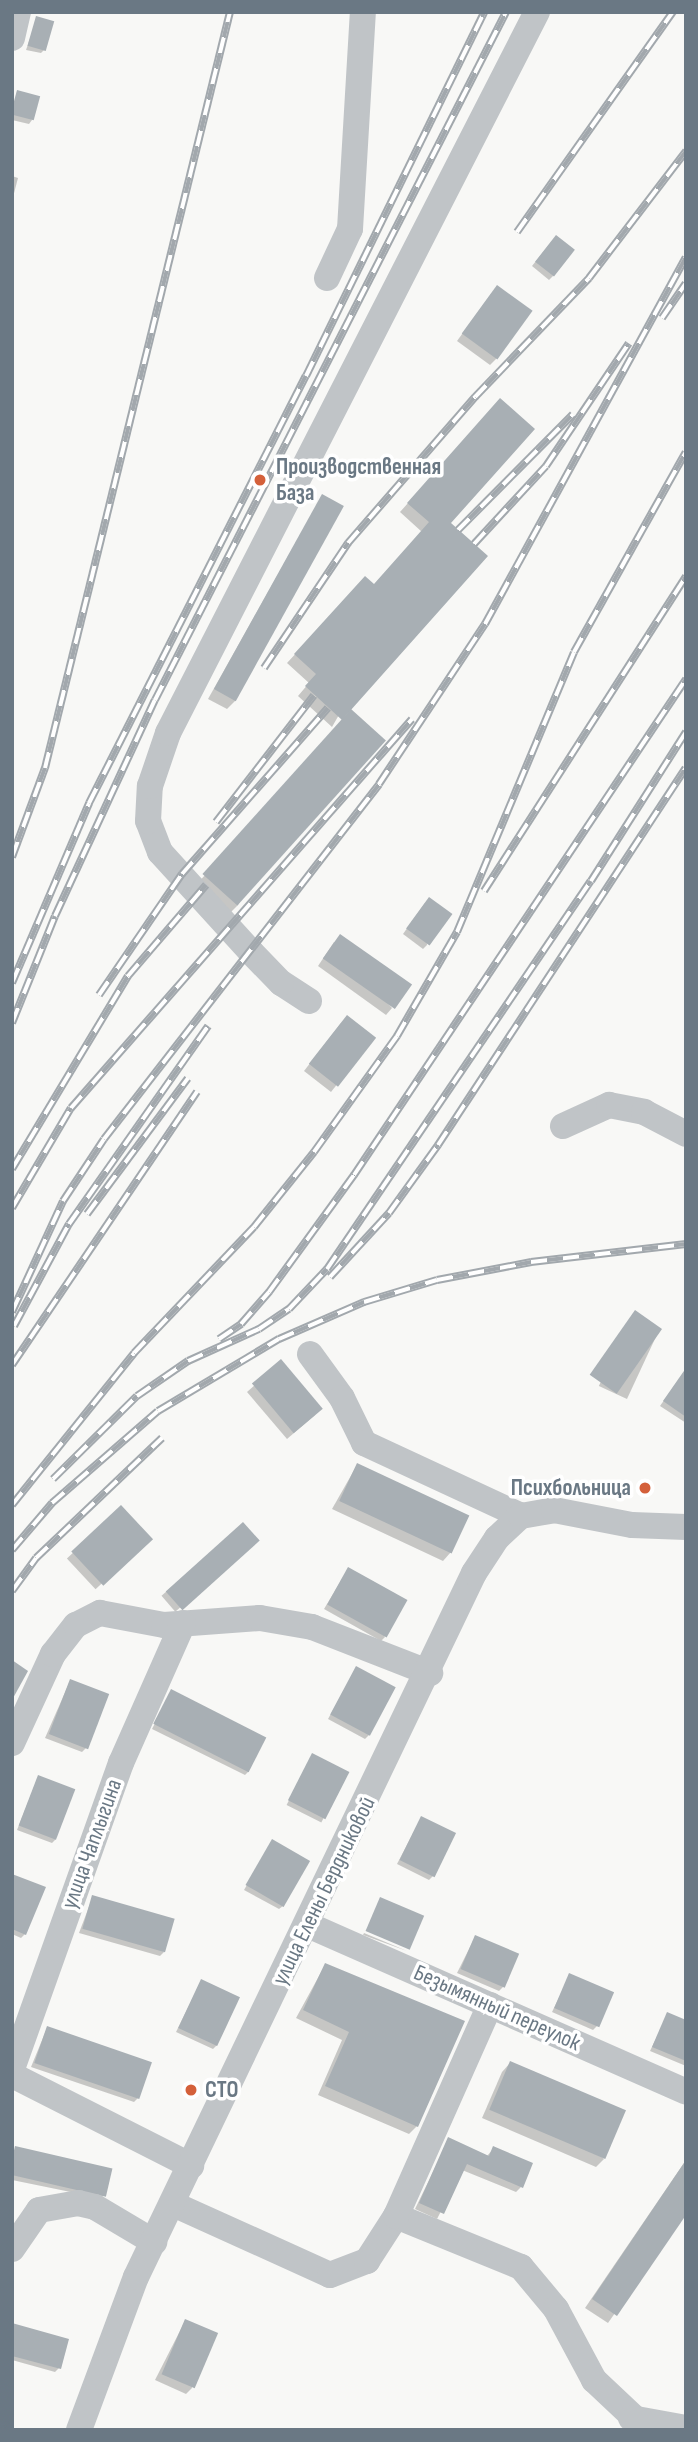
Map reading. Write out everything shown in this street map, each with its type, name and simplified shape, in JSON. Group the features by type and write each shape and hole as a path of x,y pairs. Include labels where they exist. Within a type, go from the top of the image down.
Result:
{"street":[{"path":"12,38 18,12"},
{"path":"327,278 350,229 363,12"},
{"path":"309,1002 281,983 229,930 160,852 148,821 150,786 168,733 537,12"},
{"path":"563,1126 610,1105 644,1112 686,1134"},
{"path":"310,1354 342,1398 364,1443 521,1516 554,1510 632,1525 686,1527"},
{"name":"улица Елены Бердниковой","path":"79,2430 154,2242 430,1673 474,1573 496,1538 521,1516"},
{"path":"12,1743 53,1654 76,1625 100,1613 164,1625 260,1618 312,1627 430,1673"},
{"name":"улица Чаплыгина","path":"12,2069 121,1763 183,1623"},
{"name":"Безымянный переулок","path":"308,1925 686,2092"},
{"path":"173,2204 330,2275 367,2260 396,2216 490,2005"},
{"path":"12,2075 191,2166"},
{"path":"12,2249 38,2210 78,2203 96,2207 154,2242"},
{"path":"396,2216 521,2267 556,2309 594,2381 639,2424 686,2428"}],"building":[{"path":"36,16 54,21 46,51 27,46"},
{"path":"17,90 40,96 34,120 12,115"},
{"path":"556,235 575,250 554,277 535,262"},
{"path":"497,285 533,311 497,359 462,334"},
{"path":"500,398 535,429 451,523 488,556 342,720 305,686 316,674 294,654 365,576 374,584 429,522 407,503"},
{"path":"322,494 344,506 236,701 214,689"},
{"path":"351,709 386,740 237,905 202,874"},
{"path":"429,897 452,914 430,946 406,929"},
{"path":"340,934 412,984 395,1009 323,959"},
{"path":"347,1015 376,1038 338,1087 309,1064"},
{"path":"635,1310 662,1329 617,1394 590,1375"},
{"path":"281,1359 323,1409 294,1433 252,1383"},
{"path":"686,1368 686,1417 663,1401"},
{"path":"357,1463 469,1515 452,1553 339,1501"},
{"path":"121,1505 153,1539 103,1586 71,1551"},
{"path":"243,1522 260,1541 182,1610 166,1592"},
{"path":"348,1567 407,1600 387,1638 327,1605"},
{"path":"12,1660 28,1671 12,1700"},
{"path":"356,1666 396,1687 370,1736 330,1715"},
{"path":"70,1679 109,1694 88,1749 49,1734"},
{"path":"171,1689 266,1738 249,1772 153,1724"},
{"path":"312,1753 349,1772 325,1819 288,1800"},
{"path":"38,1775 75,1789 56,1840 19,1825"},
{"path":"421,1816 456,1833 435,1877 400,1860"},
{"path":"272,1839 310,1861 284,1907 246,1885"},
{"path":"12,1874 46,1887 26,1935 12,1929"},
{"path":"92,1895 175,1919 165,1952 82,1929"},
{"path":"380,1897 424,1916 410,1950 366,1931"},
{"path":"475,1935 519,1954 505,1988 461,1969"},
{"path":"325,1963 465,2021 418,2127 325,2086 349,2032 303,2010"},
{"path":"569,1973 614,1992 599,2027 554,2008"},
{"path":"201,1979 240,1997 217,2046 178,2028"},
{"path":"667,2012 686,2020 686,2061 652,2047"},
{"path":"47,2026 152,2062 139,2099 34,2063"},
{"path":"510,2061 626,2110 605,2159 489,2110"},
{"path":"448,2137 489,2156 493,2146 533,2163 523,2188 467,2164 444,2214 419,2203"},
{"path":"15,2146 112,2168 106,2197 12,2175"},
{"path":"686,2160 686,2215 617,2316 592,2299"},
{"path":"185,2319 218,2333 195,2388 162,2374"},
{"path":"12,2323 69,2339 61,2369 12,2356"}],"railway":[{"path":"12,857 45,768 230,12"},
{"path":"12,983 89,803 306,376 484,12"},
{"path":"12,1023 55,916 155,700 506,12"},
{"path":"517,232 673,12"},
{"path":"264,668 348,543 475,397 589,278 686,151"},
{"path":"12,1312 63,1201 104,1139 379,784 485,624 686,257"},
{"path":"662,318 686,283"},
{"path":"474,544 546,466 629,343"},
{"path":"458,530 573,414"},
{"path":"12,1505 134,1353 254,1227 314,1152 397,1036 457,932 574,652 686,452"},
{"path":"484,891 686,576"},
{"path":"219,1339 241,1324 269,1292 354,1175 686,679"},
{"path":"216,822 314,695"},
{"path":"99,995 182,874 328,708"},
{"path":"12,1208 71,1108 412,719"},
{"path":"53,1479 137,1396 188,1361 259,1329 289,1309 327,1269 591,881 686,732"},
{"path":"330,1277 389,1213 438,1145 686,768"},
{"path":"12,1169 128,976 206,885"},
{"path":"14,1326 69,1224 208,1026"},
{"path":"87,1214 188,1078"},
{"path":"12,1365 197,1092"},
{"path":"12,1550 52,1503 158,1411 279,1339 364,1302 437,1280 531,1262 686,1244"},
{"path":"12,1591 36,1558 162,1438"}],"place":[{"name":"Производственная База","path":"260,480"},
{"name":"Психбольница","path":"645,1488"},
{"name":"СТО","path":"191,2090"}]}
